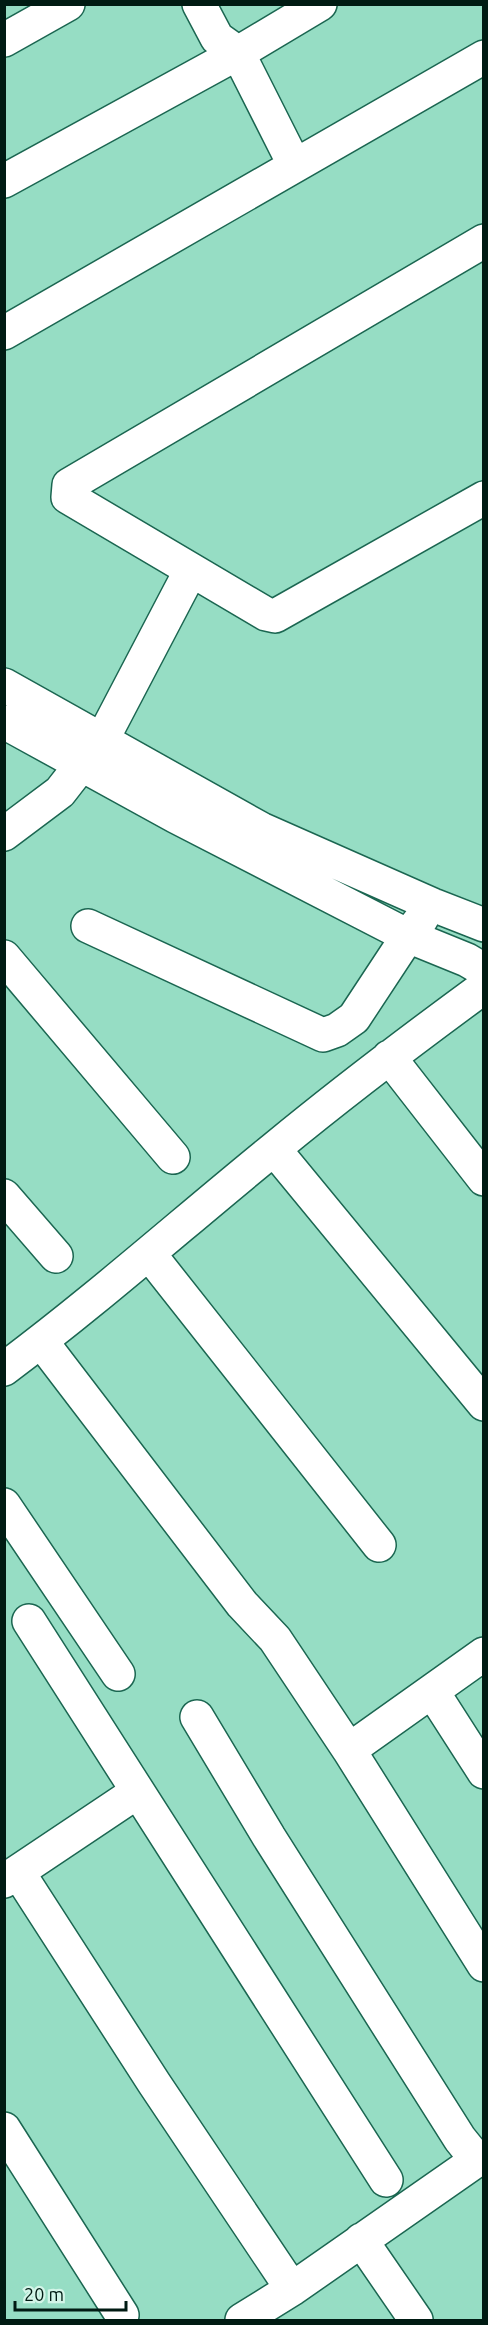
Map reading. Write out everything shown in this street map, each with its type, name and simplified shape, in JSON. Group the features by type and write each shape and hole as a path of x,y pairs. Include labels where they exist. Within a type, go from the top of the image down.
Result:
{"street":[{"path":"4,40 68,4"},
{"path":"199,4 217,38 238,53 294,164"},
{"path":"4,181 238,53 320,4"},
{"path":"4,333 483,57"},
{"path":"483,241 69,485 68,497 266,614 275,616 483,498"},
{"path":"102,740 191,570"},
{"path":"4,685 261,829 483,925"},
{"path":"4,722 175,816 408,936 467,960 483,970"},
{"path":"4,834 60,792 81,765"},
{"path":"88,926 324,1035 337,1030 354,1018 408,936 433,905"},
{"path":"4,957 173,1157"},
{"path":"4,1369 150,1255 274,1149 389,1057 483,987"},
{"path":"389,1057 483,1179"},
{"path":"274,1149 483,1404"},
{"path":"4,1196 56,1256"},
{"path":"150,1255 379,1545"},
{"path":"41,1341 242,1604 275,1639 350,1750 483,1965"},
{"path":"4,1505 118,1674"},
{"path":"29,1621 386,2180"},
{"path":"350,1750 483,1654"},
{"path":"432,1691 483,1773"},
{"path":"197,1717 269,1837 476,2149 361,2240 292,2289 242,2320"},
{"path":"138,1792 11,1876 292,2289"},
{"path":"4,2129 122,2315"},
{"path":"361,2240 416,2320"}]}
